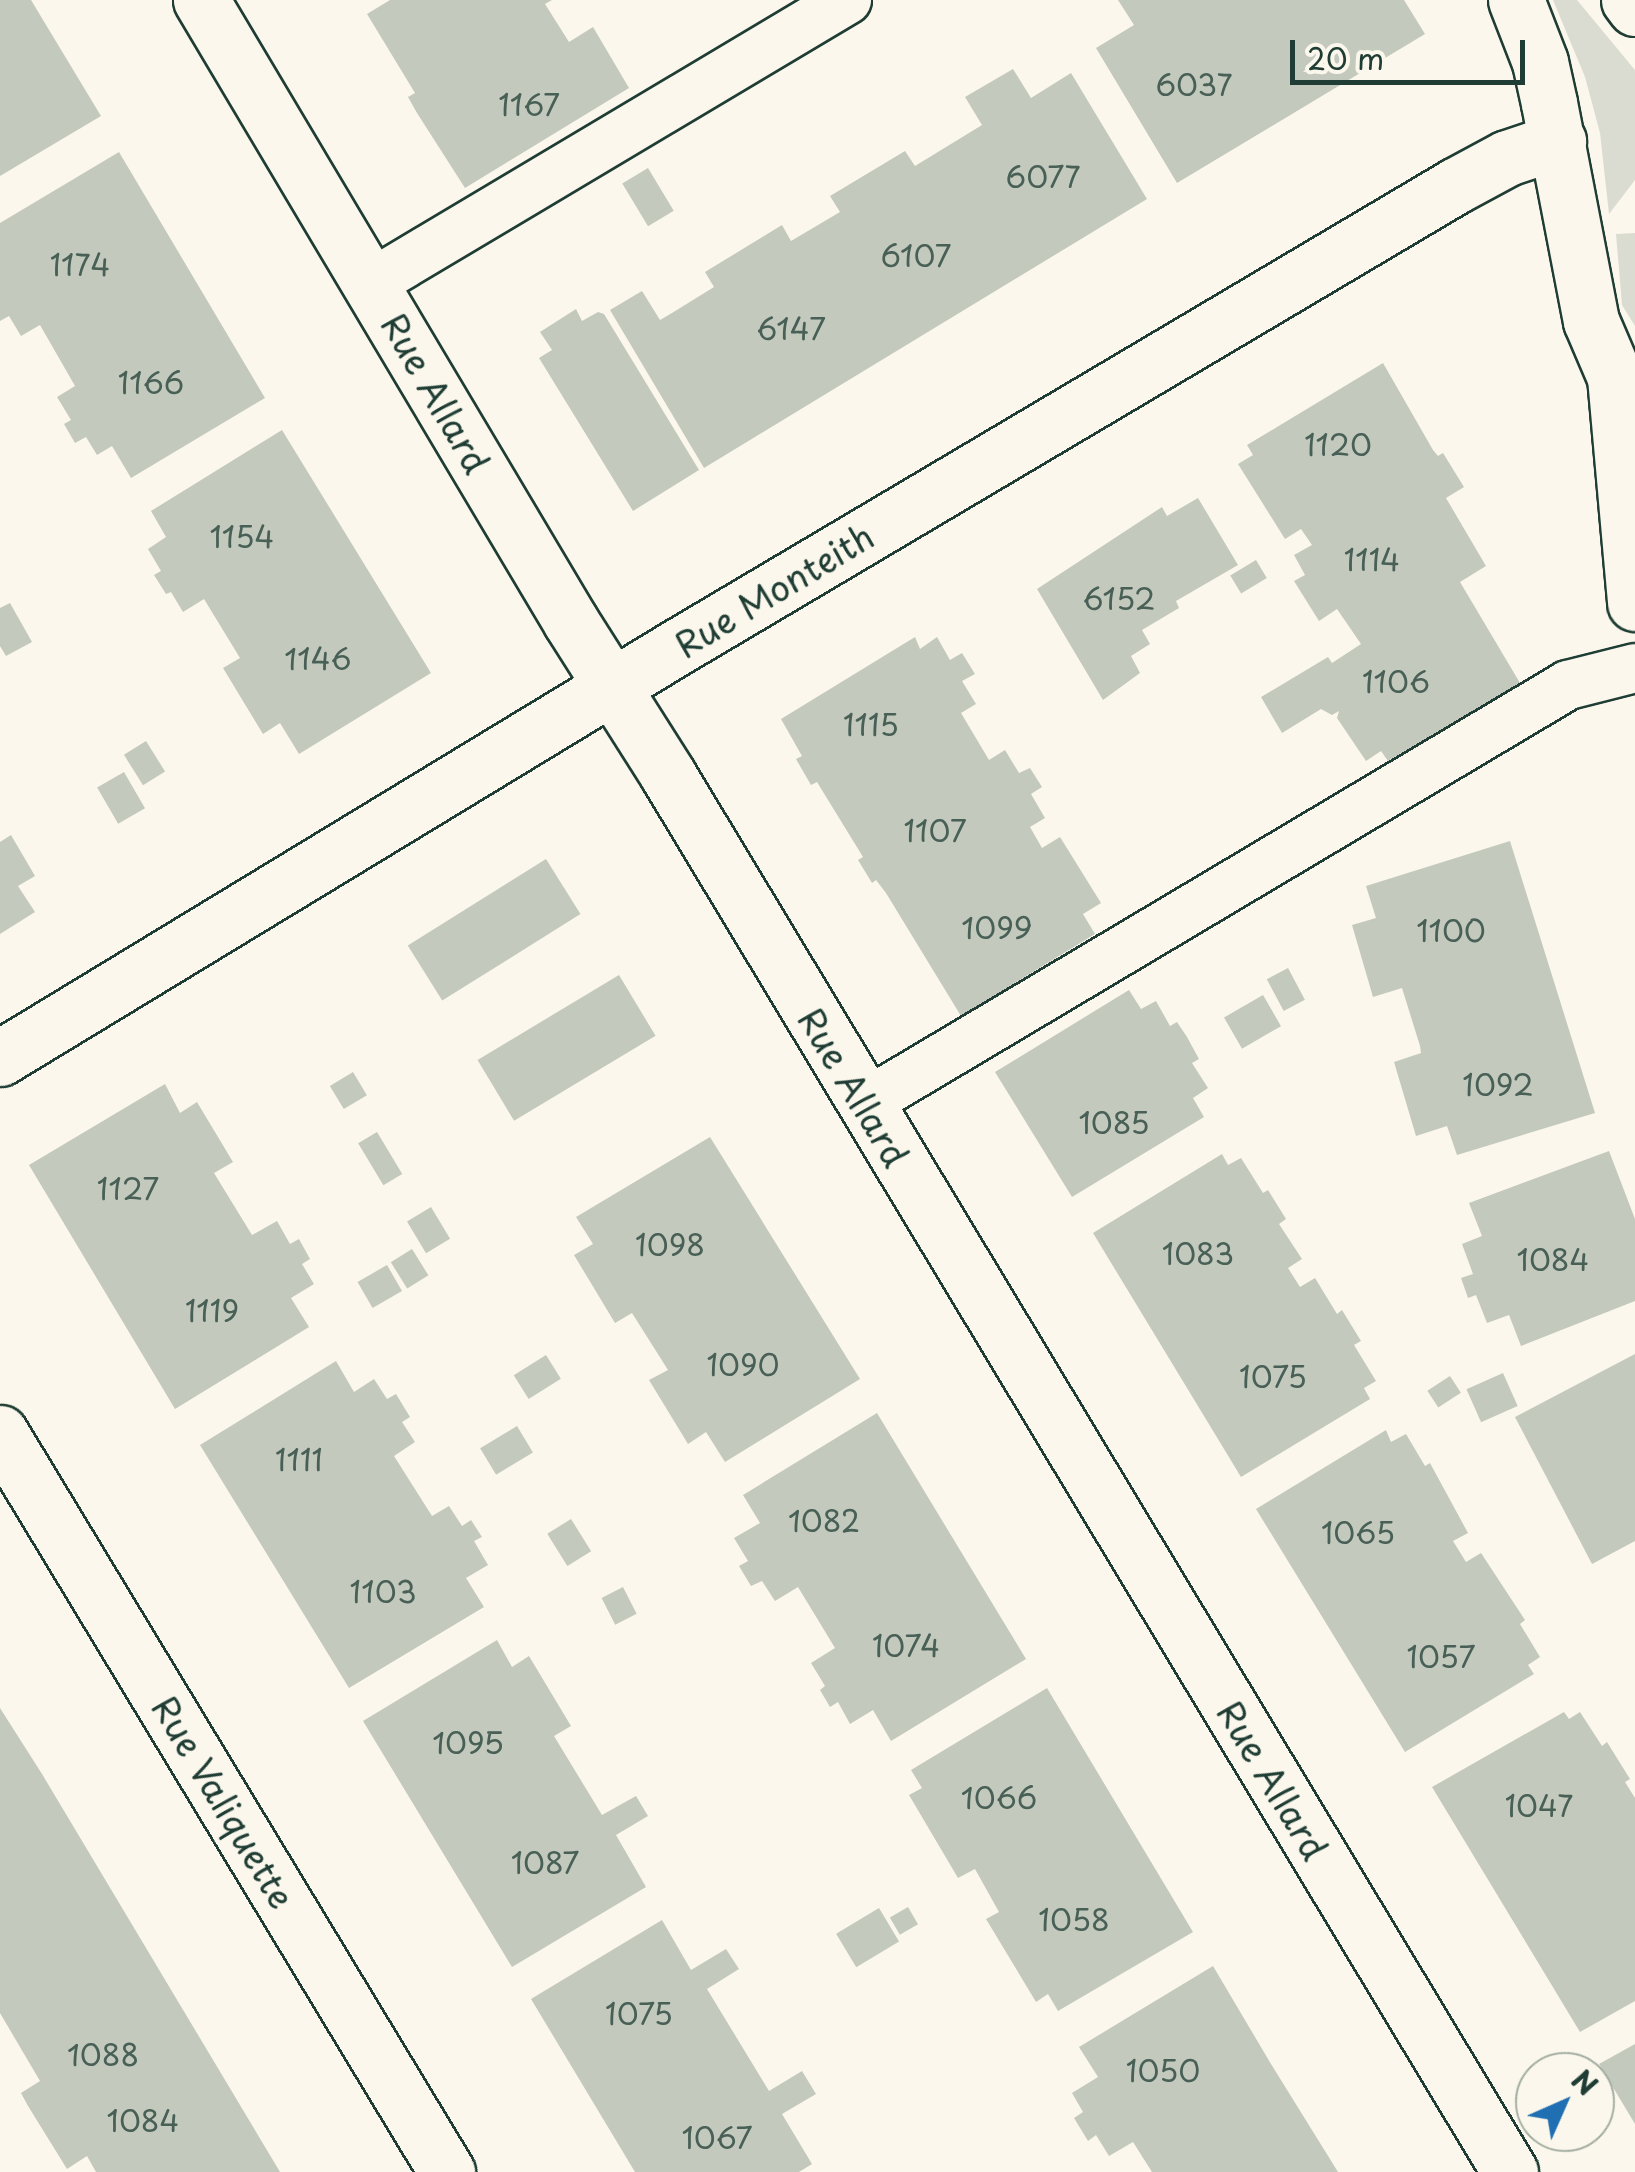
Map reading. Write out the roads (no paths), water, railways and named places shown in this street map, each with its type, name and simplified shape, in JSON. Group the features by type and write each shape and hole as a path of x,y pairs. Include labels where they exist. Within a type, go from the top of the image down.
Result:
{"street":[{"name":"Rue Allard","path":"201,0 1510,2172"},
{"path":"1516,0 1540,62 1591,322 1616,378 1635,603"},
{"path":"1629,0 1635,8"},
{"name":"Rue Monteith","path":"0,1058 612,686 1455,186 1507,158 1558,141"},
{"name":"Rue Valiquette","path":"0,1433 448,2172"}],"lane":[{"path":"372,283 848,0"},
{"path":"864,1104 1568,685 1635,668"}]}
